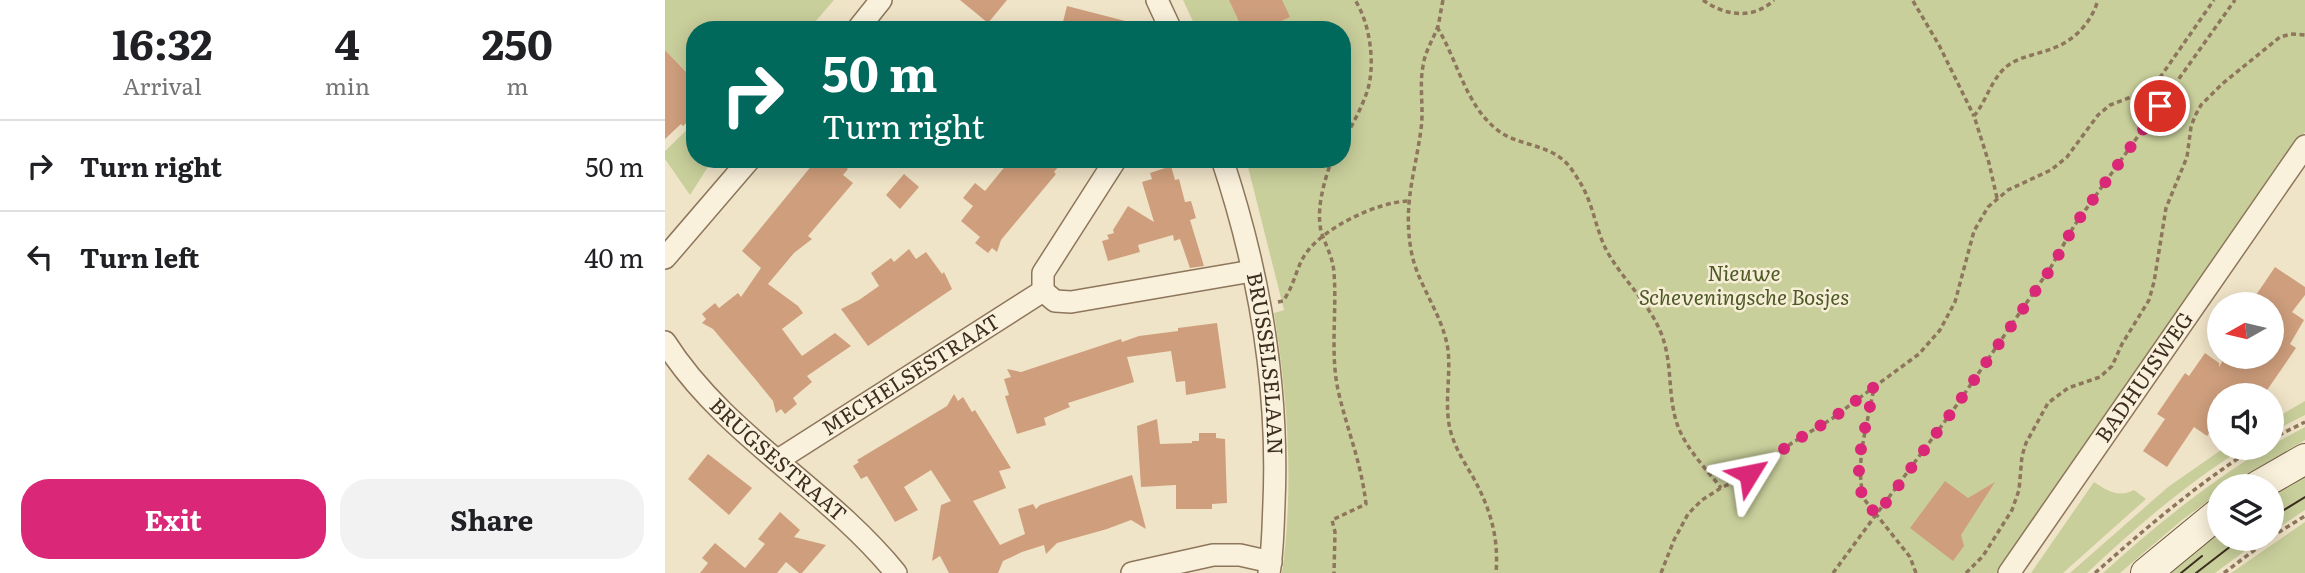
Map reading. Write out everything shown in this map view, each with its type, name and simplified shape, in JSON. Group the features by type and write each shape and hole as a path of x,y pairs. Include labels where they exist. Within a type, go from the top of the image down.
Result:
{"main road":[{"path":"2279,474 2305,459"},
{"path":"2146,573 2207,523"}],"street":[{"path":"864,21 881,0"},
{"path":"1157,0 1167,21"},
{"name":"BADHUISWEG","path":"2009,573 2305,146"},
{"path":"665,258 742,168"},
{"path":"1110,168 1043,273 1043,291 1055,301 1071,302 1252,271"},
{"name":"BRUSSELSELAAN","path":"1224,168 1252,271 1271,380 1275,463 1270,567"},
{"name":"MECHELSESTRAAT","path":"778,460 1043,291"},
{"name":"BRUGSESTRAAT","path":"665,342 725,415 842,516 897,573"},
{"path":"1132,573 1213,555 1240,555 1270,567"}],"path":[{"path":"1351,125 1363,102 1370,80 1367,27 1355,0"},
{"path":"1443,0 1423,66 1421,129 1408,201 1408,223 1412,255 1444,332 1448,350 1450,429 1459,454 1483,495 1494,525 1496,573"},
{"path":"1703,0 1728,12 1745,14 1758,12 1774,0"},
{"path":"1913,0 1974,116 1997,198"},
{"path":"1974,116 1983,106 1993,80 2001,72 2010,64 2056,48 2071,39 2087,22 2098,0"},
{"path":"1661,573 1688,514 1702,500 1749,474 1833,418 1919,354 1940,330 1955,303 1974,230 1981,217 1997,198 2008,190 2051,170 2067,157 2098,115 2110,105 2152,89 2214,0"},
{"path":"1833,573 1954,409 2052,267 2082,215 2235,0"},
{"path":"1437,27 1449,46 1470,94 1490,124 1506,137 1551,152 1562,159 1582,187 1607,250 1652,314 1662,334 1669,361 1675,415 1681,433 1698,460 1721,488"},
{"path":"1965,573 1983,556 2013,510 2026,443 2048,403 2068,388 2100,377 2112,366 2149,300 2166,208 2187,157 2191,127 2201,106 2222,84 2280,37 2291,34 2305,35"},
{"path":"1329,168 1320,216 1323,237 1332,257 1334,271 1334,338 1338,389 1363,477 1366,504 1332,520 1335,532 1334,573"},
{"path":"1259,306 1283,301 1292,289 1307,251 1338,224 1396,201 1408,201"},
{"path":"1874,387 1859,478 1864,499 1910,557 1916,573"},
{"path":"2284,432 2305,422"},
{"path":"2095,573 2212,474 2235,460"},
{"path":"2284,529 2305,516"},
{"path":"2224,573 2253,551"}],"green space":[{"path":"665,0 834,0 816,21 686,21 686,71 665,50"},
{"name":"Nieuwe Scheveningsche Bosjes","path":"1183,0 2305,0 2305,132 1999,573 1282,573 1288,508 1288,443 1274,313 1284,310 1248,168 1351,168 1351,21 1193,21"},
{"path":"686,131 686,168 707,168 690,195 665,159 665,151"},
{"path":"2305,401 2305,415 2284,426 2284,413"},
{"path":"2305,427 2305,440 2284,453 2284,438"},
{"path":"2207,460 2226,460 2163,506 2087,573 2070,573 2168,487"},
{"path":"2247,460 2272,460 2248,474 2227,474"},
{"path":"2305,470 2305,510 2284,524 2284,483"},
{"path":"2094,482 2118,493 2134,490 2146,499 2063,573 2031,573"},
{"path":"2207,488 2207,502 2120,573 2103,573 2160,523"},
{"path":"2305,522 2305,573 2231,573 2263,551 2284,551 2284,536"},
{"path":"2207,537 2207,551 2245,551 2215,573 2162,573"}],"building":[{"path":"960,0 1007,0 990,21 986,21"},
{"path":"1229,0 1282,0 1290,17 1281,21 1239,21"},
{"path":"1067,6 1125,21 1063,21"},
{"path":"665,50 686,72 686,123 683,126 681,124 665,139"},
{"path":"810,168 848,169 843,175 853,183 808,236 812,239 794,253 768,284 798,306 803,313 782,329 802,356 835,333 851,346 807,376 812,382 793,398 797,404 785,414 781,409 776,413 773,401 756,380 713,329 702,323 706,319 702,314 715,303 719,308 738,293 741,297 761,268 742,251"},
{"path":"1004,168 1057,168 1054,172 1056,174 1001,240 997,252 992,248 988,253 975,243 980,237 961,221 973,206 963,198 975,183 985,191"},
{"path":"1172,168 1175,180 1179,179 1185,202 1191,201 1196,218 1190,220 1204,266 1190,268 1180,239 1174,241 1173,235 1138,245 1140,252 1108,261 1102,241 1109,239 1107,235 1114,233 1113,230 1128,206 1154,222 1142,182 1152,179 1150,173"},
{"path":"904,174 919,187 900,209 886,195"},
{"path":"909,249 916,259 926,252 942,274 944,272 952,289 868,346 841,309 879,286 871,273 891,258 894,262"},
{"path":"2275,267 2305,287 2305,295 2292,312 2304,320 2290,344 2296,348 2284,365 2284,292 2258,292"},
{"path":"1217,323 1226,388 1186,395 1185,381 1176,382 1171,351 1127,357 1134,382 1068,403 1070,407 1044,418 1046,425 1017,434 1005,396 1009,395 1004,379 1011,377 1007,369 1021,372 1121,339 1122,342 1139,336 1178,331 1178,328"},
{"path":"2205,353 2207,369 2282,369 2272,383 2207,383 2207,436 2194,427 2167,467 2143,451 2165,419 2157,414 2185,373 2189,376"},
{"path":"954,394 958,401 963,397 972,412 975,410 1011,468 999,471 1006,488 973,501 1000,545 1025,534 1018,509 1033,504 1036,509 1040,505 1132,475 1146,529 1131,520 1057,543 1046,554 1044,545 1022,552 1003,561 998,573 949,573 940,556 932,561 941,505 951,501 931,470 904,487 918,510 895,522 867,476 861,479 853,466 859,462 857,460 947,406"},
{"path":"1157,419 1160,444 1192,443 1199,441 1199,433 1216,433 1216,438 1225,439 1227,503 1212,504 1212,509 1176,509 1176,485 1141,487 1137,426"},
{"path":"708,454 752,488 729,515 688,479"},
{"path":"1945,481 1968,498 1995,482 1961,535 1964,546 1953,561 1910,528"},
{"path":"780,512 800,530 794,537 826,545 802,573 786,562 777,573 700,573 708,563 702,558 715,543 745,568 765,544 758,539"}],"tram line":[{"path":"2284,510 2305,497"},
{"path":"2196,573 2224,551"},
{"path":"2181,573 2202,556"}],"route":[{"path":"1749,474 1874,387 1859,478 1864,499 1877,515 1954,409 2052,267 2074,226 2160,106"}]}
